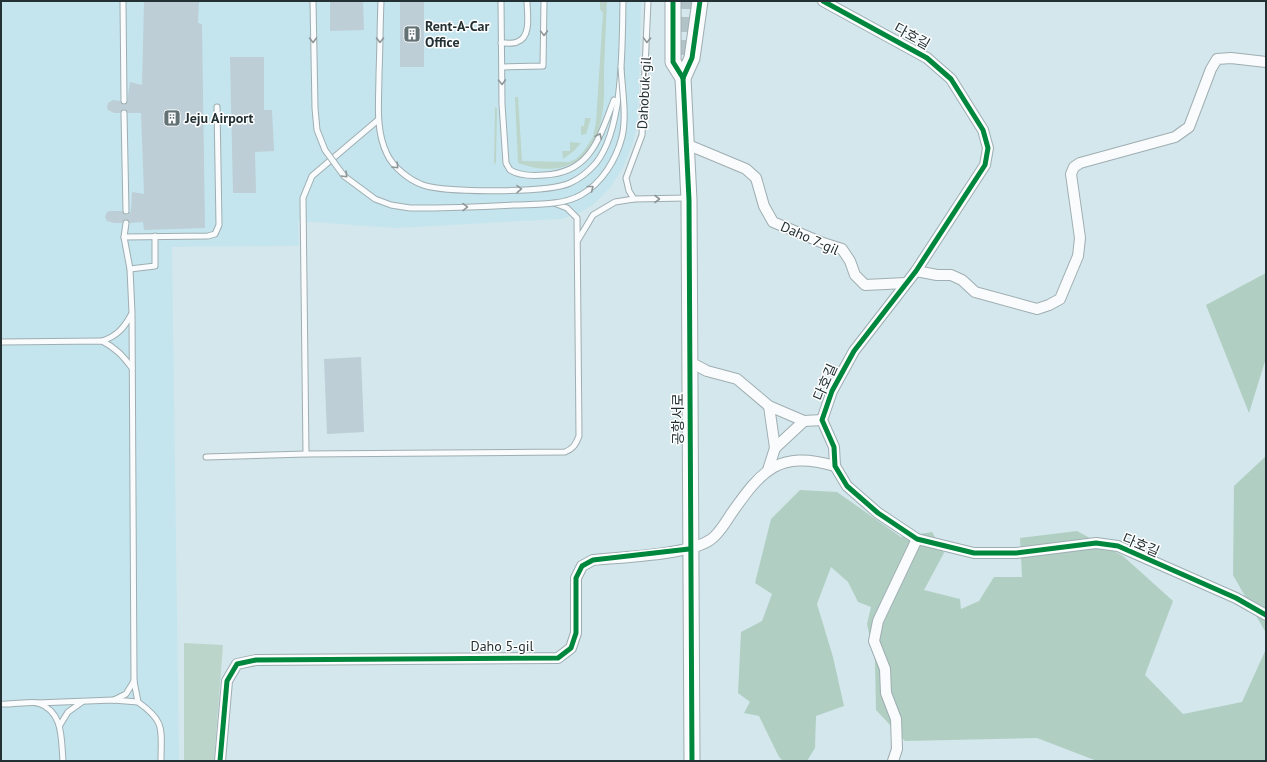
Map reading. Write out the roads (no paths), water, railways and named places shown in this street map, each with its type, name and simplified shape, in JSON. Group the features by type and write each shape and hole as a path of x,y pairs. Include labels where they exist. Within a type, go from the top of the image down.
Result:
{"street":[{"path":"673,1 673,62 683,78"},
{"path":"683,78 692,58 700,1"},
{"name":"다호길","path":"823,1 927,58 951,79 984,130 988,148 985,165 916,270 854,351 832,391 822,420 834,447 836,466 847,486 878,513 917,539 974,553 1016,553 1096,543 1118,546 1236,598 1266,615"},
{"path":"916,270 937,275 951,275 962,280 975,292 1037,309 1050,305 1060,299 1078,256 1080,238 1071,174 1074,167 1080,163 1175,137 1189,127 1211,69 1218,59 1231,58 1266,62"},
{"name":"공항서로","path":"683,78 689,198 692,761"},
{"name":"Daho 7-gil","path":"686,144 746,169 756,178 764,206 773,222 823,244 842,249 850,261 855,275 865,285 906,282"},
{"path":"690,362 707,371 737,379 769,406 804,421 822,420"},
{"path":"768,470 775,448 769,406"},
{"path":"775,448 804,421"},
{"path":"768,470 789,461 814,460 836,466"},
{"name":"Daho 5-gil","path":"220,761 227,681 237,664 256,660 558,658 570,648 576,633 576,578 582,566 593,560 690,549 711,540 752,484 768,470"},
{"path":"893,761 897,749 896,719 886,693 885,669 874,641 878,621 917,539"}],"lane":[{"path":"312,1 315,108 317,130 325,150 344,176 375,199 391,205 410,208 554,203 570,200 581,195 600,180 610,165 622,136 624,120 621,67 623,1"},
{"path":"381,1 378,120 383,145 392,162 411,179 422,185 448,190 542,188 570,183 583,175 596,163 606,146 613,122 621,67"},
{"path":"501,1 502,104 506,163 510,170 523,175 557,174 566,172 577,166 592,151 617,92"},
{"path":"501,43 517,43 524,38 527,29 527,1"},
{"path":"502,67 543,66 544,1"},
{"name":"Dahobuk-gil","path":"634,199 629,191 626,178 642,135 648,1"},
{"path":"123,2 124,101"},
{"path":"124,237 208,236 215,234 219,225 217,107"},
{"path":"124,113 126,211"},
{"path":"306,454 303,198 312,176 378,120"},
{"path":"578,241 593,215 615,202 634,199 689,198"},
{"path":"206,457 306,454 565,452 570,450 577,443 579,436 577,218 567,208 554,203"},
{"path":"126,223 124,237 130,269 132,313 134,681 138,702"},
{"path":"130,269 155,266 155,236"},
{"path":"1,342 102,341 113,338 124,327 132,313"},
{"path":"102,341 113,346 123,355 132,369"},
{"path":"113,700 126,694 134,681"},
{"path":"1,704 113,700 138,702 155,716 160,724 161,761"},
{"path":"60,725 68,712 82,702"},
{"path":"37,703 52,712 60,725 63,761"}],"tunnel":[{"path":"683,78 686,1"}],"place":[{"name":"Rent-A-Car Office","path":"412,34"},
{"name":"Jeju Airport","path":"172,118"}]}
